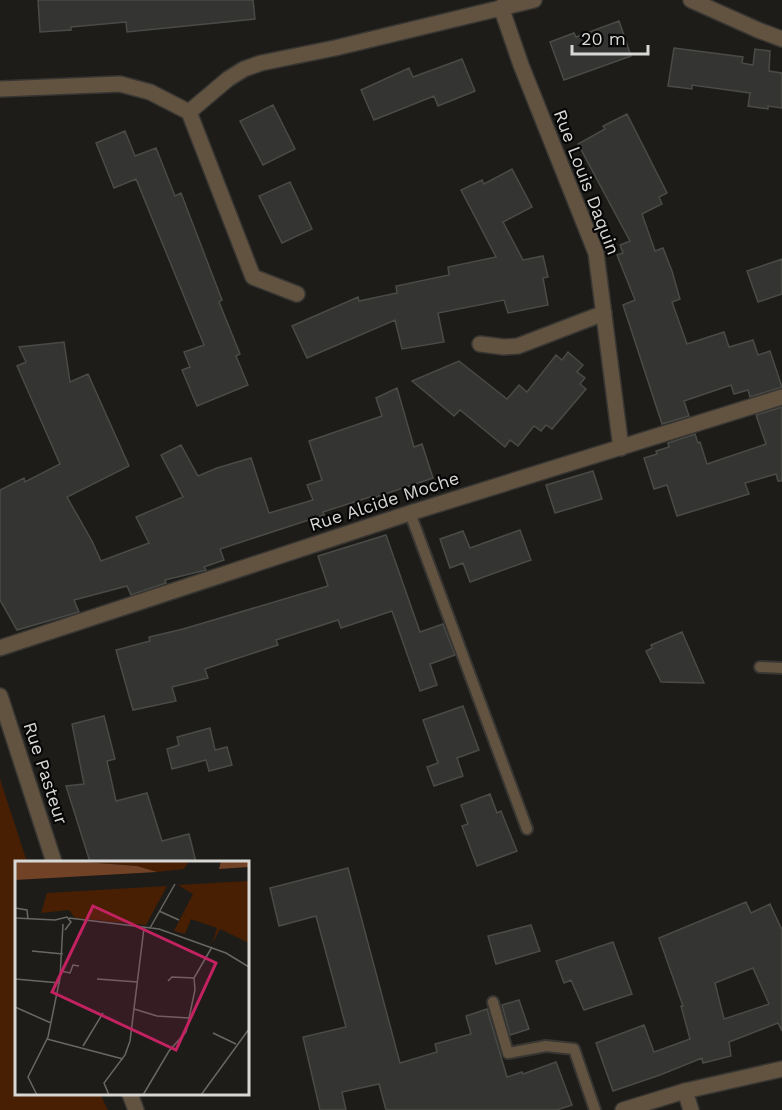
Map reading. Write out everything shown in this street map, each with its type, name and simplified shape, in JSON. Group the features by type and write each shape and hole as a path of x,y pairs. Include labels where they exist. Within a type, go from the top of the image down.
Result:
{"street":[{"path":"189,112 228,79 244,69 261,63 335,48 534,0"},
{"path":"692,0 782,39"},
{"name":"Rue Louis Daquin","path":"501,7 512,42 596,254 621,448"},
{"path":"0,89 120,84 150,92 189,112 253,277 297,294"},
{"path":"480,344 518,346 604,314"},
{"name":"Rue Alcide Moche","path":"0,648 410,513 782,397"},
{"name":"Rue Pasteur","path":"0,696 54,861"},
{"path":"623,1110 685,1091 782,1069"},
{"path":"685,1091 692,1110"},
{"path":"130,1095 136,1110"}],"lane":[{"path":"410,513 526,829"},
{"path":"760,667 782,668"},
{"path":"493,1002 508,1053 546,1046 574,1049 595,1110"}],"shaded area":[{"path":"0,779 27,861 15,861 15,1095 100,1095 108,1110 0,1110"}],"building":[{"path":"38,0 253,0 255,19 127,32 126,22 40,32"},
{"path":"619,21 631,56 564,80 550,42 574,33 576,37"},
{"path":"674,48 743,57 742,63 753,65 755,49 770,51 769,71 782,73 782,108 768,106 768,109 748,106 750,93 692,85 692,89 668,86"},
{"path":"462,59 475,91 438,106 434,96 374,120 361,90 409,68 413,77"},
{"path":"273,105 295,149 263,165 240,121"},
{"path":"627,114 667,193 659,197 662,204 642,214 655,251 663,248 672,271 680,299 672,302 687,344 724,332 729,347 753,340 758,355 770,351 782,387 750,397 748,390 734,394 731,385 684,401 689,416 662,424 623,305 635,300 617,255 623,253 620,245 630,241 578,144 605,129 603,126"},
{"path":"125,131 135,156 156,148 175,196 181,193 222,300 219,302 240,354 236,356 248,385 197,406 182,370 190,367 184,352 204,345 136,179 114,188 96,143"},
{"path":"512,169 532,207 503,222 523,260 543,256 548,277 543,278 548,305 508,313 504,300 438,313 444,342 402,349 395,320 307,358 292,326 358,297 359,301 397,293 396,286 449,275 448,267 496,257 461,190 482,180 484,184"},
{"path":"290,182 312,229 282,243 259,196"},
{"path":"782,259 782,294 758,302 747,271"},
{"path":"64,342 70,382 88,374 129,466 67,497 101,561 149,543 136,517 183,497 161,455 181,445 198,476 251,458 269,513 313,500 307,485 322,480 309,441 382,416 376,398 397,388 414,447 422,444 433,478 323,512 324,515 220,549 224,560 204,567 206,570 165,580 166,583 131,595 127,586 74,600 79,612 17,630 0,600 0,490 24,478 25,482 60,464 17,366 26,362 19,347"},
{"path":"568,352 583,365 577,372 585,378 580,384 586,389 552,429 546,425 541,431 534,426 518,446 510,440 505,447 460,410 454,416 412,381 459,361 507,399 519,385 527,392 556,355 562,360"},
{"path":"782,407 782,481 778,481 776,474 745,483 749,494 677,516 667,485 654,489 644,458 669,447 668,443 695,434 707,464 766,444 756,415"},
{"path":"593,471 602,499 555,513 546,485"},
{"path":"520,530 531,560 470,582 463,563 450,568 440,539 463,531 470,548"},
{"path":"386,535 420,632 443,624 455,655 430,664 437,685 420,691 392,611 341,628 338,620 276,640 278,645 205,669 208,678 172,687 176,701 133,710 116,650 150,641 149,637 328,586 318,556"},
{"path":"682,632 704,683 661,682 646,651 652,648 651,645"},
{"path":"463,706 479,750 457,758 463,776 434,786 427,767 438,763 423,720"},
{"path":"104,716 115,759 107,761 116,801 147,793 162,841 189,834 196,861 90,861 66,786 84,784 72,724"},
{"path":"210,728 215,750 227,747 232,765 209,771 206,760 172,769 167,749 179,745 177,737"},
{"path":"490,794 497,813 501,811 517,851 477,866 462,826 468,824 461,805"},
{"path":"348,868 400,1063 437,1052 435,1044 471,1034 466,1016 487,1009 507,1077 522,1072 523,1074 556,1062 572,1105 557,1110 386,1110 379,1084 342,1092 346,1110 320,1110 303,1037 346,1027 316,916 279,926 270,888"},
{"path":"746,902 751,913 770,904 782,930 782,1031 778,1023 729,1042 731,1056 703,1063 702,1058 613,1091 596,1043 644,1025 654,1052 690,1039 681,1006 683,1006 659,938","holes":["753,968 769,1004 724,1019 715,983"]},
{"path":"531,925 540,951 496,964 488,936"},
{"path":"613,942 632,994 584,1010 571,980 564,983 556,961"},
{"path":"519,1000 529,1029 510,1035 502,1005"}]}
